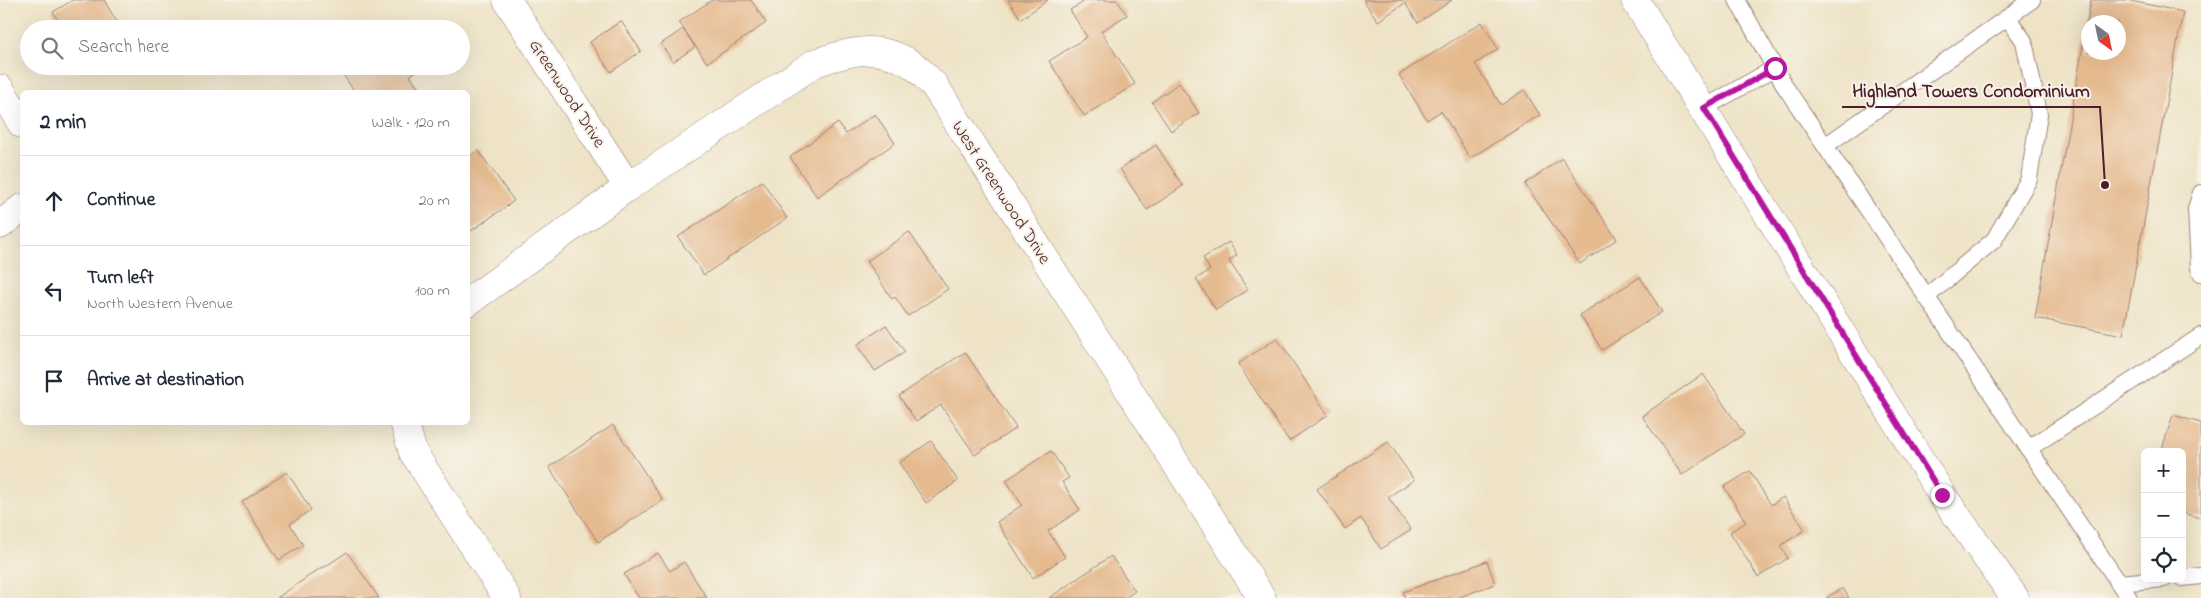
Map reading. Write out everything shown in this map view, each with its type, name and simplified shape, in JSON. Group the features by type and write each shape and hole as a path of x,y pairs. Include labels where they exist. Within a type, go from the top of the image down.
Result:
{"street":[{"name":"Greenwood Drive","path":"507,0 628,186"},
{"path":"1635,0 1704,108 1942,495 2015,598"},
{"name":"West Greenwood Drive","path":"470,301 628,186 816,63 849,52 883,52 912,64 934,86 1262,598"},
{"path":"0,89 20,121"},
{"path":"0,225 20,210"},
{"path":"405,425 413,452 507,598"}],"lane":[{"path":"1737,0 1775,68 1825,146 2129,598"},
{"path":"1825,146 2032,0"},
{"path":"1926,296 1994,240 2029,178 2039,114 2024,42 2008,18"},
{"path":"1704,108 1775,68"},
{"path":"2201,193 2196,209 2199,268 2201,274"},
{"path":"2028,449 2201,336"},
{"path":"2186,578 2201,576"},
{"path":"2118,584 2141,582"}],"building":[{"path":"73,0 104,0 116,20 58,20 53,12"},
{"path":"712,0 751,0 766,23 707,63 679,22"},
{"path":"1008,0 1048,0 1021,19"},
{"path":"1087,0 1117,0 1127,15 1101,31 1135,84 1084,116 1049,61 1087,37 1070,10"},
{"path":"1363,0 1452,0 1418,23 1405,3 1378,21"},
{"path":"2091,0 2126,0 2183,12 2123,335 2035,318 2081,57 2081,60 2126,60 2126,15 2088,15"},
{"path":"621,21 641,51 611,72 590,42"},
{"path":"1482,22 1498,49 1475,64 1501,105 1524,90 1540,115 1470,158 1441,111 1427,120 1399,75"},
{"path":"683,29 695,47 673,62 661,44"},
{"path":"343,75 411,75 410,76 420,90 354,90"},
{"path":"1179,83 1199,113 1171,131 1152,102"},
{"path":"875,114 895,143 817,197 790,157 838,123 846,134"},
{"path":"1156,145 1183,186 1147,210 1120,169"},
{"path":"478,150 514,201 470,232 470,156"},
{"path":"1562,158 1617,239 1580,264 1525,184"},
{"path":"762,181 787,218 704,275 678,237"},
{"path":"909,232 948,289 908,316 895,297 892,299 867,261"},
{"path":"1229,242 1237,255 1229,261 1248,290 1216,310 1196,279 1210,270 1203,258"},
{"path":"1640,277 1662,312 1602,350 1580,315"},
{"path":"886,325 905,352 875,371 857,345"},
{"path":"1277,338 1328,415 1289,441 1238,364"},
{"path":"965,352 1016,428 975,455 941,405 916,421 899,396"},
{"path":"1703,374 1744,434 1682,475 1642,416"},
{"path":"2173,415 2201,423 2201,518 2186,514 2186,448 2162,448"},
{"path":"613,425 663,500 598,542 549,467"},
{"path":"931,441 958,481 926,503 899,463"},
{"path":"1388,442 1414,480 1388,497 1411,530 1381,549 1361,518 1345,529 1317,489"},
{"path":"1051,451 1069,478 1062,482 1080,510 1048,531 1065,557 1033,578 997,522 1022,505 1006,480"},
{"path":"1750,471 1771,505 1783,497 1805,530 1780,546 1788,558 1758,577 1730,532 1746,522 1724,487"},
{"path":"287,472 311,510 290,524 303,545 279,560 242,502"},
{"path":"347,552 379,598 277,598 322,567"},
{"path":"658,553 670,571 684,562 707,598 639,598 624,574"},
{"path":"1111,556 1135,591 1125,598 1049,598"},
{"path":"1487,561 1495,584 1457,598 1405,598 1403,592"},
{"path":"1843,588 1849,598 1826,598"}],"place":[{"name":"Highland Towers Condominium","path":"2105,185"}],"route":[{"path":"1775,68 1704,108 1942,495"}]}
